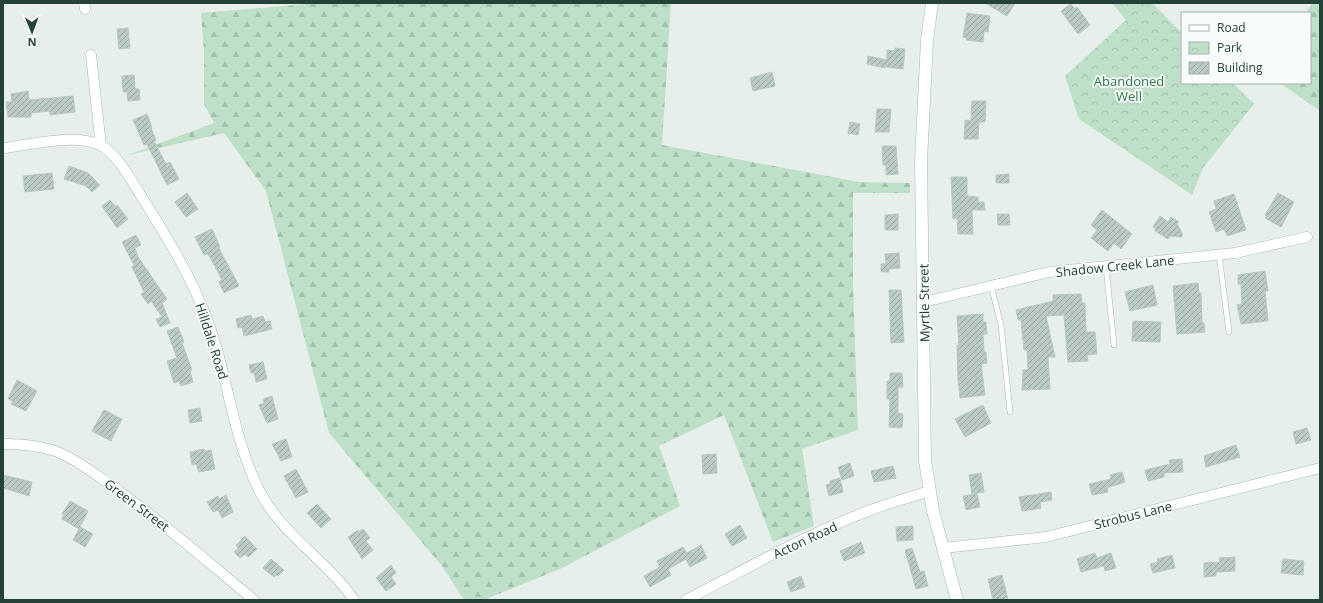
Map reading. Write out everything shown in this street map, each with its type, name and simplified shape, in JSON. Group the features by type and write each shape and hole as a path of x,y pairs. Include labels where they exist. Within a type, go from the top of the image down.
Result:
{"street":[{"name":"Myrtle Street","path":"932,3 928,40 921,161 925,448 929,492 957,600"},
{"path":"91,54 101,146"},
{"name":"Hilldale Road","path":"3,148 69,140 90,142 101,146 116,160 135,185 176,255 205,312 216,345 244,451 257,487 268,506 284,526 334,575 354,600"},
{"name":"Shadow Creek Lane","path":"924,302 1049,272 1235,254 1307,237"},
{"name":"Green Street","path":"3,444 21,444 58,453 78,464 153,516 254,600"},
{"name":"Strobus Lane","path":"943,548 1046,537 1320,468"},
{"name":"Acton Road","path":"686,600 794,544 829,528 868,511 929,492"}],"lane":[{"path":"1219,255 1229,332"},
{"path":"1106,267 1114,344"},
{"path":"991,285 1001,325 1010,412"}],"green space":[{"path":"319,3 671,3 662,145 859,182 910,183 910,193 853,193 853,284 858,430 802,449 814,526 773,542 724,415 659,446 680,506 562,568 484,600 464,600 442,566 329,433 266,191 224,133 128,155 214,123 204,104 204,51 201,13"},
{"name":"Abandoned Well","path":"1112,3 1152,3 1181,32 1181,84 1234,84 1254,104 1203,168 1192,195 1079,119 1065,76 1126,20"},
{"path":"1312,3 1320,3 1320,111 1281,84 1311,84 1311,12 1307,12"}],"building":[{"path":"985,3 1015,3 1007,16"},
{"path":"1071,4 1075,9 1077,7 1090,25 1078,34 1061,11"},
{"path":"967,13 990,16 988,32 984,31 983,42 966,40 967,38 963,37"},
{"path":"128,28 130,48 119,49 117,29"},
{"path":"895,48 905,49 903,69 886,67 886,63 885,68 867,64 868,56 887,60 887,50 895,51"},
{"path":"772,72 775,86 753,91 750,78"},
{"path":"134,75 135,89 139,89 140,100 128,101 127,92 123,92 122,76"},
{"path":"28,91 29,100 73,96 75,112 50,115 50,111 31,113 31,117 8,117 6,102 12,102 11,94"},
{"path":"972,101 986,101 985,122 979,122 978,139 964,139 965,120 971,121"},
{"path":"877,109 891,109 889,132 875,132"},
{"path":"147,114 156,140 154,141 166,164 170,162 179,179 167,185 147,144 144,145 133,120"},
{"path":"850,122 860,124 858,135 848,133"},
{"path":"882,146 896,146 898,174 886,175 886,165 883,165"},
{"path":"69,166 88,173 100,185 92,192 86,186 64,179"},
{"path":"52,173 54,189 25,192 23,176"},
{"path":"1009,174 1009,183 996,183 996,175"},
{"path":"951,177 967,177 967,196 978,197 978,202 984,202 985,210 972,210 973,234 958,234 957,218 953,219"},
{"path":"187,193 198,209 186,217 175,202"},
{"path":"1278,193 1294,202 1281,227 1265,218 1267,216 1265,215"},
{"path":"1234,194 1246,230 1227,236 1224,229 1216,232 1209,212 1216,209 1214,201"},
{"path":"110,200 116,207 117,205 128,219 117,228 102,206"},
{"path":"1102,210 1132,234 1121,249 1114,243 1108,251 1091,238 1097,230 1091,225"},
{"path":"898,214 898,230 885,230 885,215"},
{"path":"997,214 1009,214 1010,225 998,225"},
{"path":"1160,216 1168,222 1171,217 1179,222 1177,224 1182,233 1182,237 1170,236 1168,239 1155,231 1156,229 1153,227"},
{"path":"212,229 220,247 219,248 239,286 224,293 219,282 222,280 208,254 204,255 195,237"},
{"path":"136,235 141,245 135,248 138,257 167,299 162,303 170,323 160,327 156,319 162,317 151,301 148,304 141,294 144,292 132,267 134,265 122,242"},
{"path":"899,253 900,268 889,269 889,272 881,272 881,264 886,264 885,254"},
{"path":"1265,271 1268,291 1265,291 1268,321 1241,324 1237,305 1242,304 1241,284 1238,284 1238,275"},
{"path":"1198,283 1199,293 1201,293 1202,323 1204,323 1205,332 1177,334 1173,286"},
{"path":"1153,285 1157,305 1130,311 1125,292"},
{"path":"889,290 901,290 904,342 891,343"},
{"path":"1081,294 1082,303 1085,303 1086,332 1095,332 1097,354 1087,355 1088,361 1068,362 1064,315 1046,316 1055,357 1048,357 1050,389 1022,390 1023,370 1028,370 1027,350 1024,350 1021,320 1018,320 1016,310 1053,301 1053,295"},
{"path":"983,314 983,322 986,322 987,334 983,334 984,352 986,352 987,363 981,364 985,395 960,398 958,379 957,345 959,345 957,316"},
{"path":"251,315 252,319 263,316 265,322 270,321 272,329 244,336 242,327 238,328 236,319"},
{"path":"1133,321 1161,322 1160,342 1132,341"},
{"path":"178,327 192,370 190,371 193,382 181,386 179,381 174,383 167,361 177,358 167,331"},
{"path":"263,362 267,379 256,382 254,373 251,373 249,365"},
{"path":"890,373 902,373 903,387 898,387 898,413 903,414 902,428 889,427 890,399 887,399 887,381 890,381"},
{"path":"17,380 37,391 26,411 11,404 13,401 8,399"},
{"path":"272,396 278,419 267,423 259,405 264,403 263,399"},
{"path":"983,405 991,423 965,437 955,419"},
{"path":"200,408 202,421 190,423 188,410"},
{"path":"104,410 122,419 111,441 92,431"},
{"path":"1307,428 1311,440 1296,444 1293,432"},
{"path":"286,439 292,457 281,461 272,444"},
{"path":"1236,445 1240,457 1206,467 1204,456"},
{"path":"204,449 204,451 211,450 215,469 199,472 196,464 192,465 190,452"},
{"path":"716,454 717,473 703,474 702,455"},
{"path":"1182,459 1183,472 1164,473 1164,477 1148,481 1145,470 1170,464 1169,460"},
{"path":"850,463 854,476 842,480 838,467"},
{"path":"893,466 896,478 874,482 871,471"},
{"path":"296,469 308,492 296,498 284,476"},
{"path":"1122,472 1125,482 1107,488 1108,492 1092,495 1089,484 1111,479 1110,475"},
{"path":"981,473 984,492 972,494 969,475"},
{"path":"3,475 32,482 29,496 3,488"},
{"path":"840,478 843,492 829,496 826,485 830,484 830,481"},
{"path":"1051,492 1052,500 1040,502 1041,508 1022,511 1019,497"},
{"path":"977,494 980,507 966,510 963,496"},
{"path":"226,495 233,512 222,518 218,510 213,512 207,502 218,496 219,499"},
{"path":"70,501 88,511 79,529 62,519 64,515 62,514"},
{"path":"317,504 331,519 321,528 307,513"},
{"path":"740,525 747,538 732,546 725,534"},
{"path":"913,526 913,540 897,541 896,527"},
{"path":"80,527 93,534 85,547 73,540"},
{"path":"363,529 370,538 366,541 373,550 362,559 348,537 358,530 359,532"},
{"path":"245,536 257,549 248,557 245,554 240,558 234,552 238,548 236,545"},
{"path":"861,542 865,553 844,561 840,551"},
{"path":"701,545 707,558 690,567 686,559 668,569 671,575 650,587 644,576 660,567 657,561 683,547 687,553"},
{"path":"912,548 920,572 924,571 928,586 916,589 905,550"},
{"path":"1095,553 1097,558 1111,553 1116,568 1105,571 1104,566 1081,572 1077,559"},
{"path":"1172,555 1175,568 1153,573 1150,564 1158,562 1157,559"},
{"path":"1235,557 1235,571 1216,572 1216,576 1204,577 1204,563 1220,562 1219,558"},
{"path":"271,559 284,570 278,576 276,575 274,577 263,568"},
{"path":"1283,559 1304,561 1303,575 1281,573"},
{"path":"391,565 396,573 391,577 396,584 386,591 376,578"},
{"path":"1002,575 1008,600 993,600 988,579"},
{"path":"801,576 805,587 791,592 787,582"}]}
